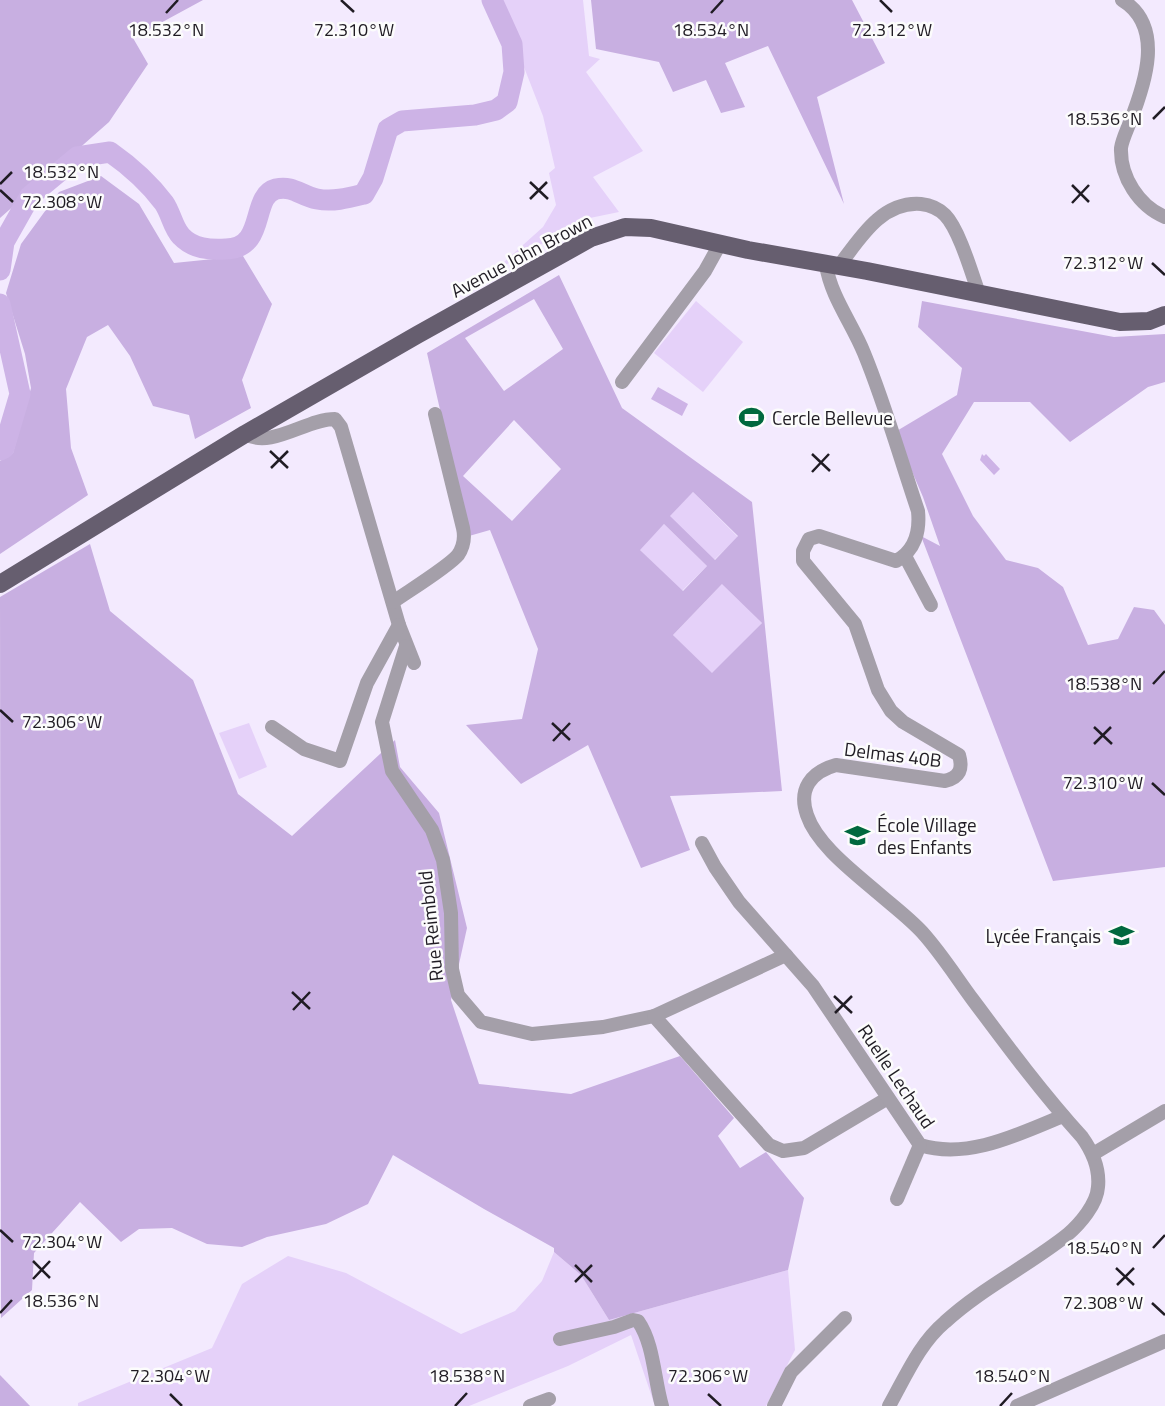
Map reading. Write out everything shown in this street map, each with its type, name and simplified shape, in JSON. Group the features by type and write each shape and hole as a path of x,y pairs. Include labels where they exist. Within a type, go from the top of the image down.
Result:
{"main road":[{"name":"Avenue John Brown","path":"0,584 245,434 591,239 625,227 651,228 1120,323 1149,321 1165,315"}],"street":[{"path":"1122,0 1146,23 1150,47 1149,74 1121,146 1123,166 1131,188 1152,211 1165,218"},
{"path":"931,605 905,556 916,539 918,510 864,351 839,304 828,276 833,265 888,210 907,203 930,205 946,216 979,294"},
{"path":"622,382 705,271 720,244"},
{"path":"393,602 449,562 458,554 464,541 435,414"},
{"path":"245,434 255,439 274,436 323,419 335,419 341,427 406,646 414,663"},
{"name":"Delmas 40B","path":"905,556 896,561 886,559 819,536 809,539 803,551 803,561 855,624 878,690 891,711 903,722 959,755 962,764 960,773 954,779 935,781 836,765 819,772 805,786 803,797 806,813 811,825 846,865 924,934 1001,1038 1093,1154"},
{"path":"272,727 304,749 340,761 367,683 400,625"},
{"name":"Rue Reimbold","path":"406,646 382,722 392,771 432,830 443,860 451,913 452,969 458,995 481,1022 532,1034 603,1027 654,1016 786,955"},
{"name":"Ruelle Lechaud","path":"702,843 739,902 813,986 920,1145 934,1150 953,1151 989,1143 1063,1116"},
{"path":"654,1016 769,1145 783,1151 804,1148 888,1098"},
{"path":"890,1406 926,1340 989,1287 1068,1234 1087,1213 1098,1188 1093,1154 1165,1111"},
{"path":"897,1199 920,1145"},
{"path":"774,1406 774,1401 791,1372 845,1318"},
{"path":"560,1339 638,1321 643,1327 653,1360 655,1384 662,1406"},
{"path":"1017,1406 1165,1341"},
{"path":"530,1406 549,1399"}],"shaded area":[{"path":"0,0 203,0 133,38 148,64 109,122 0,218"},
{"path":"503,0 583,0 589,56 600,59 586,72 643,151 593,177 619,212 585,219 493,272 543,227 556,205 549,173 555,168 543,116 499,3"},
{"path":"591,0 852,0 885,63 817,97 844,204 768,46 725,63 745,107 721,113 706,80 673,92 659,62 596,49"},
{"path":"101,176 139,204 174,263 243,256 272,304 242,380 251,408 195,439 189,415 153,406 130,356 108,325 87,337 66,389 71,448 88,495 0,554 0,461 13,453 31,388 25,354 6,293 21,244 59,192"},
{"path":"559,275 622,408 752,502 782,791 670,796 690,850 641,868 588,745 521,784 466,725 522,719 538,649 490,530 469,536 427,353","holes":["534,299 563,349 504,391 465,338","514,420 561,469 512,521 463,476","693,492 738,536 715,560 670,516","664,524 707,566 683,591 640,550","722,584 762,623 712,673 673,635"]},
{"path":"696,301 743,342 703,392 654,353"},
{"path":"922,301 1114,337 1165,334 1165,382 1148,387 1070,442 1030,402 974,402 942,454 973,516 1006,560 1038,568 1063,587 1088,645 1118,639 1134,607 1154,610 1165,625 1165,867 1053,881 921,536 940,546 923,497 895,432 957,395 962,368 918,327"},
{"path":"658,387 688,404 682,416 651,399"},
{"path":"982,454 986,454 1000,469 994,475 980,460"},
{"path":"693,492 738,537 714,560 669,516"},
{"path":"664,524 707,566 682,591 639,549"},
{"path":"90,544 110,611 193,680 238,794 292,836 395,740 400,767 439,813 467,928 451,1000 479,1084 571,1094 680,1056 734,1118 718,1136 740,1168 766,1152 804,1198 788,1270 609,1320 581,1275 554,1252 554,1248 393,1155 368,1204 326,1224 267,1237 242,1247 207,1244 172,1228 139,1229 121,1242 80,1202 34,1253 32,1290 1,1318 0,597"},
{"path":"723,583 762,623 712,674 673,635"},
{"path":"249,723 267,767 239,779 219,733"},
{"path":"554,1252 581,1275 609,1320 788,1270 795,1350 766,1406 655,1406 631,1335 568,1366 469,1406 78,1406 78,1403 212,1348 242,1284 288,1256 346,1273 461,1334 515,1311 542,1281"},
{"path":"0,1375 30,1406 0,1406"}],"waterway":[{"path":"0,270 4,242 30,196 77,157 110,152 139,175 158,196 181,236 191,244 208,249 226,249 239,246 247,240 253,231 263,201 276,189 287,188 323,200 364,194 373,178 388,129 402,121 475,115 496,110 507,102 514,72 512,44 492,0"},
{"path":"0,304 20,394 4,448 0,450"}],"place":[{"name":"Cercle Bellevue","path":"752,417"},
{"name":"École Village des Enfants","path":"857,835"},
{"name":"Lycée Français","path":"1121,935"}]}
